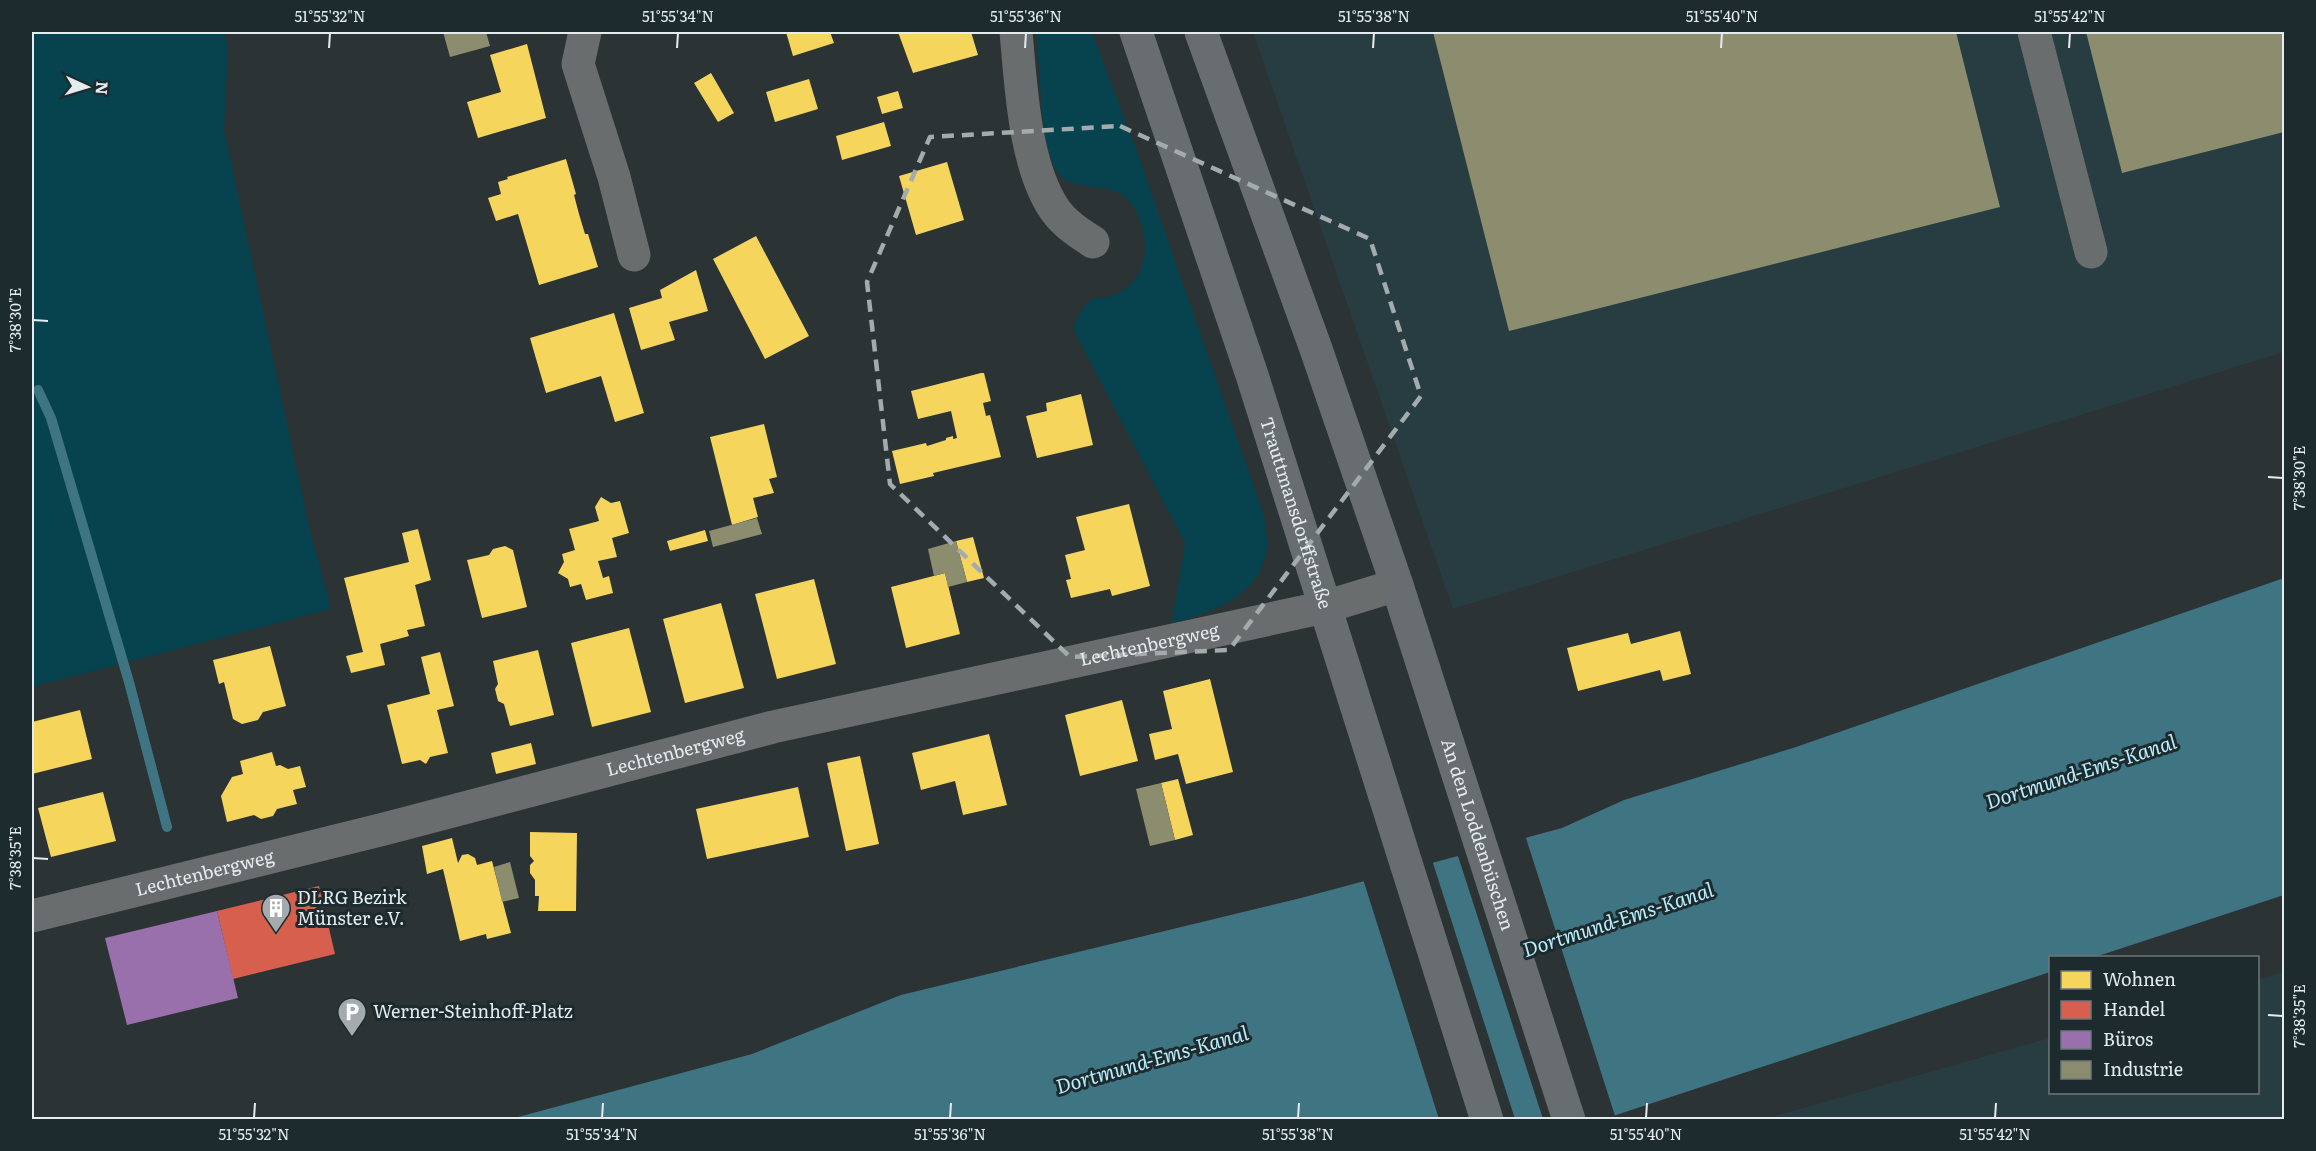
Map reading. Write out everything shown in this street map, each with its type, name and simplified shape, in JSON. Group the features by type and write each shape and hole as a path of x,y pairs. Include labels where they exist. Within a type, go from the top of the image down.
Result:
{"main road":[{"name":"Trauttmansdorffstraße","path":"1136,32 1252,375 1325,607"},
{"path":"1201,32 1316,349 1397,585"},
{"name":"An den Loddenbüschen","path":"1397,585 1569,1119"},
{"path":"1325,607 1487,1119"}],"street":[{"path":"585,32 578,64 614,177 634,255"},
{"path":"1016,32 1022,97 1035,165 1044,192 1056,212 1074,231 1093,242"},
{"path":"2034,32 2091,252"},
{"name":"Trauttmansdorffstraße","path":"1325,607 1397,585"},
{"name":"Lechtenbergweg","path":"32,916 384,829 773,727 1325,607"}],"highlighted area":[{"path":"1120,126 1370,239 1421,396 1229,650 1070,657 890,484 867,282 930,137"}],"shaded area":[{"path":"32,32 224,32 228,48 224,129 308,522 331,609 32,687"},
{"path":"1036,32 1092,32 1140,160 1264,516 1267,548 1256,578 1245,590 1218,607 1172,623 1185,543 1073,329 1081,311 1090,301 1119,292 1133,281 1140,270 1144,255 1143,230 1135,210 1125,197 1113,191 1074,183 1063,178 1054,167 1049,154 1043,120"},
{"path":"1253,32 2284,32 2284,352 1453,609"},
{"path":"2284,972 2284,1119 1765,1119 2049,1038 2049,1094 2259,1094 2259,980"}],"water":[{"name":"Dortmund-Ems-Kanal","path":"2284,578 2284,895 2098,956 2049,956 2049,972 1604,1119 507,1120 752,1054 901,995 1301,898 1562,828 1624,800 1793,748"}],"pier":[{"path":"1525,835 1616,1119 1614,1120 1543,1119 1457,853"},
{"path":"1432,860 1515,1119 1439,1119 1363,879"}],"building: Wohnen":[{"path":"786,32 830,32 834,43 793,56"},
{"path":"898,32 971,32 978,55 913,73"},
{"path":"527,44 546,118 478,138 467,102 501,92 490,55"},
{"path":"711,73 734,113 718,122 694,83"},
{"path":"809,79 818,109 775,122 766,92"},
{"path":"898,91 903,108 882,114 877,97"},
{"path":"884,122 891,146 842,160 836,136"},
{"path":"566,159 579,214 598,267 539,285 518,214 496,221 488,198 501,194 498,182 508,179 507,177"},
{"path":"947,162 964,220 916,235 899,176"},
{"path":"756,236 809,336 765,359 713,259"},
{"path":"696,270 708,311 669,322 675,340 641,350 629,308 662,298 660,290"},
{"path":"614,313 644,413 615,422 601,376 546,393 530,338"},
{"path":"984,373 991,401 983,403 986,416 990,415 1001,457 933,473 934,476 900,484 892,451 926,443 927,446 953,436 953,439 957,438 951,411 918,419 911,391"},
{"path":"1081,394 1093,445 1037,458 1026,416 1047,411 1046,403"},
{"path":"764,424 777,477 769,479 774,493 753,498 758,517 732,525 710,437"},
{"path":"601,497 611,503 620,501 629,533 612,538 617,557 598,561 603,578 609,576 613,593 586,600 581,584 570,587 568,579 558,573 564,562 562,554 575,550 569,529 599,521 595,507"},
{"path":"1129,504 1150,586 1112,596 1110,589 1071,598 1066,580 1071,579 1065,555 1085,550 1076,517"},
{"path":"418,529 431,580 415,585 425,626 407,630 409,636 380,644 385,665 351,673 346,656 363,652 344,578 409,562 402,533"},
{"path":"705,530 708,541 670,551 667,541"},
{"path":"973,537 984,578 967,582 956,541"},
{"path":"505,546 513,550 527,607 482,618 467,560 489,555 493,549"},
{"path":"945,573 960,634 906,648 891,587"},
{"path":"814,579 836,664 777,679 755,594"},
{"path":"721,603 744,688 685,703 663,619"},
{"path":"629,628 651,712 592,727 571,643"},
{"path":"1680,631 1691,674 1663,681 1660,670 1578,691 1567,648 1628,633 1631,644"},
{"path":"270,646 286,706 263,712 258,720 242,724 233,719 224,682 219,684 213,660"},
{"path":"538,650 554,715 510,726 504,704 498,701 495,689 498,684 493,661"},
{"path":"440,652 454,706 437,710 448,753 430,757 426,764 420,760 402,764 387,705 430,694 421,657"},
{"path":"1210,679 1233,772 1186,784 1178,754 1155,760 1149,734 1172,729 1163,691"},
{"path":"1122,700 1138,761 1080,776 1065,715"},
{"path":"80,710 92,759 32,774 32,722"},
{"path":"989,734 1007,805 963,815 955,781 921,790 912,753"},
{"path":"531,743 536,764 496,774 491,753"},
{"path":"272,752 276,766 280,765 288,769 300,766 306,787 293,790 297,804 277,809 273,816 261,819 254,815 227,822 221,796 232,777 243,774 240,761"},
{"path":"860,756 879,844 846,851 827,763"},
{"path":"1178,779 1193,835 1175,840 1161,783"},
{"path":"798,787 809,837 707,859 696,809"},
{"path":"103,792 116,841 51,857 38,808"},
{"path":"530,832 577,833 576,911 538,911 539,896 535,896 535,880 530,873 530,865 534,861 530,856"},
{"path":"452,838 458,863 462,855 468,854 475,858 477,865 492,861 511,933 487,939 486,934 460,941 443,869 427,874 422,846"}],"building: Handel":[{"name":"DLRG Bezirk Münster e.V.","path":"319,886 335,954 233,979 217,911"}],"building: Büros":[{"path":"217,911 238,998 127,1025 105,938"}],"building: Industrie":[{"path":"443,32 486,32 490,46 450,57"},
{"path":"1433,32 1956,32 2000,207 1509,331"},
{"path":"2086,32 2284,32 2284,132 2122,173"},
{"path":"757,518 762,534 713,547 709,531"},
{"path":"956,541 967,582 948,587 945,573 934,576 928,549"},
{"path":"1161,783 1175,840 1150,846 1136,789"},
{"path":"510,862 519,898 502,902 494,867"}],"waterway":[{"path":"38,390 51,418 129,682 167,827"}],"place":[{"name":"DLRG Bezirk Münster e.V.","path":"276,934"},
{"name":"Werner-Steinhoff-Platz","path":"352,1038"}]}
